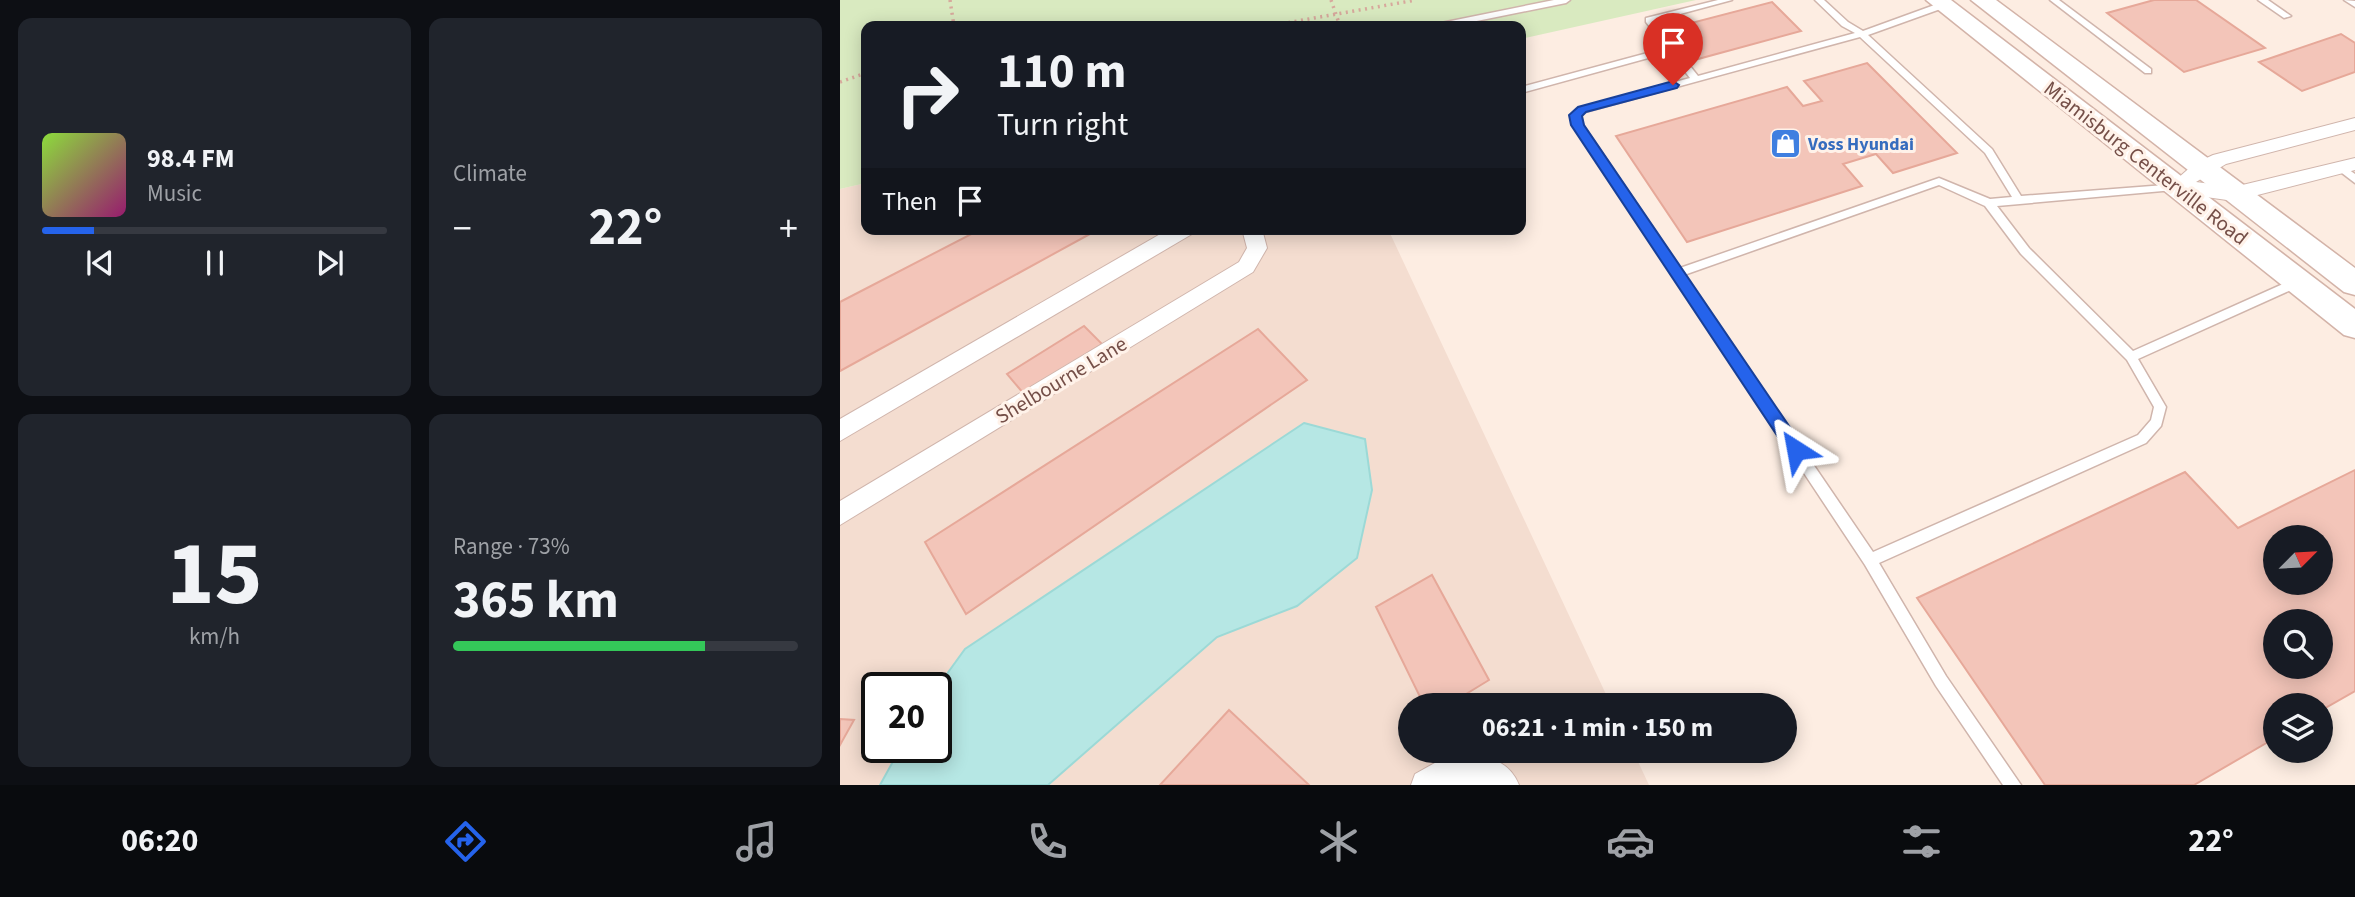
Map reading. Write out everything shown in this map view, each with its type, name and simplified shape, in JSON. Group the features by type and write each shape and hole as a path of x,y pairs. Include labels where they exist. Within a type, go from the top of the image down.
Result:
{"main road":[{"name":"Miamisburg Centerville Road","path":"1982,0 2355,284"},
{"name":"Miamisburg Centerville Road","path":"1940,2 2355,326"}],"street":[{"path":"2178,186 2201,167 2220,159 2355,124"},
{"path":"2178,186 2234,194 2351,171"},
{"path":"840,431 1175,235"},
{"name":"Shelbourne Lane","path":"840,514 1229,279 1246,267 1257,248 1254,235"},
{"path":"1426,785 1451,769 1490,772 1504,785"}],"lane":[{"path":"1465,21 1566,0"},
{"path":"1696,79 1649,20 1728,0"},
{"path":"1819,0 1845,24 1862,34 1989,152 2019,201"},
{"path":"2054,0 2148,71"},
{"path":"2262,0 2287,16"},
{"path":"2348,0 2355,4"},
{"path":"1940,2 1862,34 1582,110 1576,115 1578,125 1870,560 1941,681 2013,785"},
{"path":"1526,89 1672,50"},
{"path":"1677,273 1939,181 1989,203 2149,186 2178,186"},
{"path":"1870,560 2142,439 2157,422 2160,407 2131,357 2025,251 1989,203"},
{"path":"2131,357 2298,282"}],"path":[{"path":"950,0 953,21"},
{"path":"1331,0 1338,21"},
{"path":"1294,21 1416,0"},
{"path":"840,82 861,75"}],"shaded area":[{"path":"861,184 861,235 1391,235 1605,693 1398,693 1398,763 1639,763 1649,785 840,785 840,189"}],"green space":[{"path":"840,0 1696,0 1526,38 1526,21 861,21 861,184 840,189"}],"water":[{"path":"1304,423 1365,439 1372,490 1357,558 1297,606 1217,637 1048,785 880,785 892,763 952,763 952,672 948,672 965,649"}],"building":[{"path":"2154,0 2196,0 2265,48 2184,72 2107,13"},
{"path":"1772,2 1801,31 1698,59 1672,28"},
{"path":"2341,34 2355,43 2355,72 2302,91 2259,62"},
{"name":"Voss Hyundai","path":"1867,63 1957,153 1893,173 1876,154 1843,164 1862,186 1687,242 1616,136 1787,87 1803,106 1822,101 1804,81"},
{"path":"969,235 1088,235 840,371 840,302"},
{"path":"1084,326 1102,344 1024,394 1007,374"},
{"path":"1258,329 1307,380 966,614 925,542"},
{"path":"2355,470 2355,691 2333,704 2333,693 2263,693 2263,745 2194,785 2045,785 1917,598 2185,472 2238,528"},
{"path":"1432,575 1489,680 1468,693 1418,693 1376,607"},
{"path":"1229,710 1309,785 1160,785"},
{"path":"840,719 854,720 840,745"}],"place":[{"name":"Voss Hyundai","path":"1785,144"}],"route":[{"path":"1673,85 1582,110 1576,115 1578,125 1796,450"}]}
